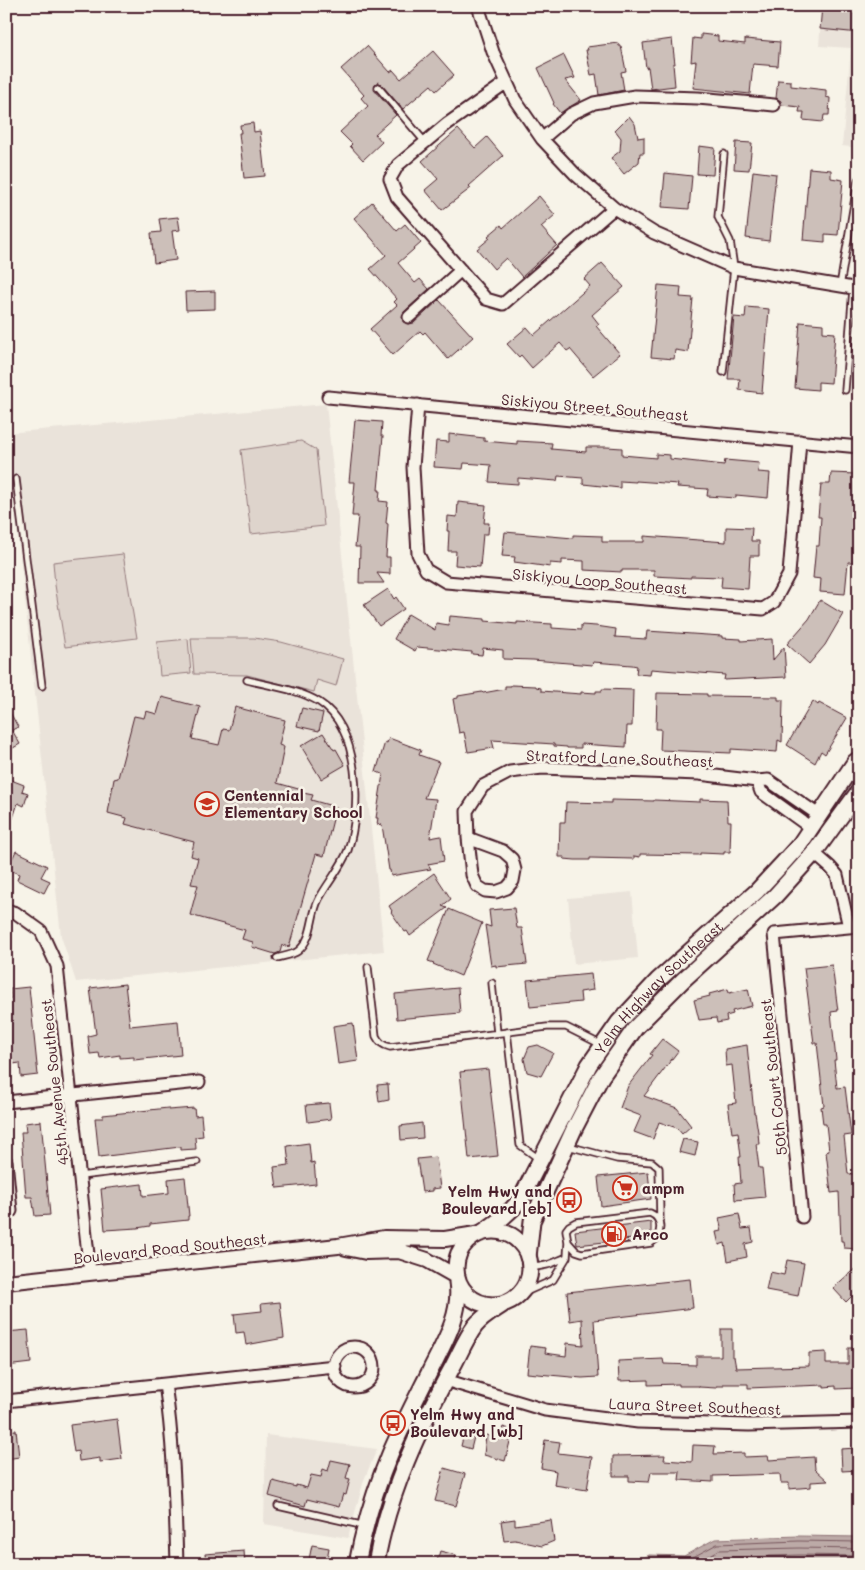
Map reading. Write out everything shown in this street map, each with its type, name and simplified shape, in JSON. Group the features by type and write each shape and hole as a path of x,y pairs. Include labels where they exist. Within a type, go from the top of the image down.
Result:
{"main road":[{"name":"Yelm Highway Southeast","path":"480,1233 512,1210 520,1200 589,1066 619,1022 639,1000 757,891 800,844 855,762 859,759"},
{"name":"Yelm Highway Southeast","path":"529,1262 532,1221 566,1146 601,1077 636,1027 683,980 775,896 814,853 859,792"},
{"path":"357,1564 365,1526 390,1453 452,1327 459,1292 455,1271 456,1260 460,1250 467,1241 480,1233 497,1230 507,1233 520,1243 529,1262 529,1277 526,1286 519,1295 502,1305 475,1326 445,1380 406,1462 396,1488 387,1516 376,1564"},
{"path":"457,1280 467,1295 480,1304 502,1305"}],"street":[{"path":"478,6 493,52 515,100 542,139 575,174 614,208 654,233 734,268 856,289"},
{"path":"507,82 447,124 398,164 390,179 397,197 486,299 503,304 614,208"},
{"path":"542,139 571,114 594,103 635,96 698,98 774,105"},
{"path":"409,317 461,270"},
{"name":"Siskiyou Street Southeast","path":"328,397 859,446"},
{"name":"Siskiyou Loop Southeast","path":"418,405 413,467 418,554 426,570 446,582 763,609 774,602 789,574 800,441"},
{"name":"Stratford Lane Southeast","path":"468,838 503,851 512,859 515,870 513,881 507,888 496,892 486,891 477,886 472,875 468,838 467,812 483,786 510,772 542,768 699,774 757,781 768,780 815,822"},
{"path":"814,853 837,875 854,927"},
{"name":"45th Avenue Southeast","path":"6,910 16,913 41,931 57,966 90,1273"},
{"name":"50th Court Southeast","path":"802,1217 774,934 854,927"},
{"path":"6,1102 199,1082"},
{"path":"6,1161 11,1211"},
{"name":"Boulevard Road Southeast","path":"6,1282 338,1246 384,1238 445,1239 480,1233"},
{"name":"Boulevard Road Southeast","path":"338,1246 366,1252 399,1251 427,1260 457,1280"},
{"path":"6,1400 334,1366"},
{"name":"Laura Street Southeast","path":"445,1380 545,1410 638,1422 749,1425 859,1422"},
{"path":"164,1384 176,1501 177,1564"}],"lane":[{"path":"378,87 425,142"},
{"path":"723,372 734,268 730,241 718,217 724,154"},
{"path":"840,286 858,180"},
{"path":"845,390 856,289"},
{"path":"16,479 42,686"},
{"path":"247,680 308,696 330,711 339,721 347,739 356,785 352,835 347,852 318,900 307,940 297,952 277,958"},
{"path":"368,967 376,1036 379,1042 390,1047 547,1027 566,1027 602,1045"},
{"path":"492,983 497,1033"},
{"path":"507,1032 520,1145 540,1160"},
{"path":"566,1146 617,1159 652,1162 659,1168 660,1232 656,1240 651,1244 582,1253 576,1251 568,1242"},
{"path":"80,1176 197,1162"},
{"path":"519,1295 553,1280 567,1257 568,1242 566,1230 576,1222 650,1213 656,1216 660,1222"},
{"path":"529,1262 546,1266 567,1257"},
{"path":"278,1506 365,1526"}],"shaded area":[{"path":"822,6 859,6 859,148 842,146 851,48 819,46"},
{"name":"Centennial Elementary School","path":"326,404 384,951 76,982 61,936 7,433"},
{"path":"301,441 316,450 324,526 251,534 241,450"},
{"path":"123,554 137,638 65,647 53,562"},
{"path":"191,638 254,638 281,642 343,659 336,686 317,680 314,692 247,675 194,674"},
{"path":"188,639 191,673 160,676 157,642"},
{"path":"632,892 638,958 574,964 568,898"},
{"path":"266,1435 377,1449 364,1480 348,1538 264,1524"}],"water":[{"path":"799,1536 859,1537 859,1564 630,1564 649,1555 684,1556 715,1539"}],"building":[{"path":"822,6 859,6 859,33 820,29"},
{"path":"701,34 718,36 718,41 745,44 745,39 780,42 778,66 753,64 750,94 693,88 696,61 691,62 693,38 701,39"},
{"path":"672,39 675,86 651,89 643,43"},
{"path":"618,43 621,46 626,71 621,72 624,90 599,95 596,74 591,75 587,47"},
{"path":"367,46 390,72 393,70 401,79 433,51 454,75 436,91 431,85 403,109 381,84 378,82 375,84 374,90 396,115 375,134 382,142 363,160 350,146 352,144 340,132 368,106 361,98 364,95 341,69"},
{"path":"564,55 575,78 565,80 581,100 560,113 553,104 538,68"},
{"path":"778,80 791,81 791,86 826,90 826,97 830,98 829,115 824,115 823,122 803,120 804,112 799,112 800,107 781,105 781,101 776,98"},
{"path":"629,116 635,124 638,138 644,137 644,153 640,153 639,162 624,174 611,158 620,151 621,138 615,130"},
{"path":"253,123 254,132 260,131 265,176 244,178 239,133 241,133 240,125"},
{"path":"458,129 475,148 487,137 503,156 469,186 471,188 442,210 425,190 438,179 422,161"},
{"path":"736,142 752,143 749,170 734,169"},
{"path":"699,146 715,148 713,175 697,174"},
{"path":"809,168 831,170 831,178 843,180 838,235 825,234 825,242 803,240"},
{"path":"753,171 776,174 769,241 746,238"},
{"path":"665,173 692,176 689,209 662,207"},
{"path":"539,196 555,215 541,227 557,245 522,277 506,258 494,269 477,249 490,238 488,236 501,225 503,228"},
{"path":"372,202 397,231 405,224 421,243 398,263 415,283 420,279 429,289 404,312 403,322 407,324 414,323 439,300 473,337 448,359 425,332 423,334 420,331 393,355 370,329 397,305 394,302 397,299 370,269 386,255 354,218"},
{"path":"178,217 180,230 172,231 176,260 154,263 151,233 161,232 159,219"},
{"path":"602,263 624,287 592,315 599,324 596,326 620,354 593,376 570,349 567,351 560,343 532,368 521,355 519,357 507,344 527,327 534,335 590,286 584,279"},
{"path":"658,285 681,287 680,297 693,298 688,352 675,350 674,359 651,357"},
{"path":"215,291 215,309 186,310 185,292"},
{"path":"746,307 769,309 762,393 739,390 740,379 728,379 734,317 745,318"},
{"path":"800,322 823,324 823,332 835,333 831,383 818,382 818,390 795,388"},
{"path":"355,420 382,422 381,436 383,436 378,490 380,490 379,501 388,502 386,557 390,557 390,574 377,573 384,583 359,583 360,547 355,547 358,516 352,516 355,482 349,482"},
{"path":"449,434 484,438 484,441 517,444 517,441 552,443 551,449 586,452 586,447 622,448 622,455 656,458 656,454 670,455 670,459 724,465 725,460 759,463 758,472 770,473 768,498 736,495 736,498 707,496 708,489 677,487 678,484 636,481 620,481 620,488 583,484 583,478 558,476 557,481 518,478 518,484 489,482 491,465 464,463 463,469 434,467 436,441 449,442"},
{"path":"831,473 856,474 854,507 857,507 853,562 848,562 845,594 820,592 821,579 813,578 816,546 819,546 821,517 818,517 821,484 830,484"},
{"path":"458,502 486,505 484,523 489,523 488,534 483,534 480,567 455,565 456,551 448,551 448,516 457,517"},
{"path":"726,527 752,528 751,541 759,541 759,556 750,556 748,589 721,587 722,577 654,576 654,570 622,570 622,572 584,570 584,561 562,560 562,564 550,563 550,567 514,562 515,557 502,556 505,532 573,538 573,535 602,536 602,542 644,542 644,536 726,542"},
{"path":"388,589 394,599 396,597 404,609 379,626 364,605"},
{"path":"820,600 843,614 825,645 809,664 787,644 809,619"},
{"path":"408,614 435,630 436,623 449,625 450,616 517,624 517,622 552,624 552,628 581,630 581,625 596,626 616,629 615,637 646,639 647,631 722,636 722,638 741,639 741,641 772,639 773,660 784,647 786,677 724,680 725,675 651,669 650,675 636,674 637,666 632,665 593,662 592,665 503,659 503,650 483,648 482,655 472,654 472,652 417,647 415,651 394,639"},
{"path":"505,686 536,686 541,688 541,691 581,694 581,692 596,693 596,691 602,691 602,689 633,690 632,726 627,726 626,747 581,744 581,748 567,748 554,746 554,744 492,740 494,748 468,752 464,732 459,733 453,699 458,698 458,696 505,689"},
{"path":"657,693 778,697 778,700 783,700 782,742 778,740 777,752 731,749 731,753 660,750 661,729 656,729"},
{"path":"162,697 200,707 192,739 219,745 223,729 229,730 235,707 285,720 279,745 284,747 277,783 302,790 298,792 313,795 311,800 336,807 324,856 316,854 289,947 282,945 280,952 275,954 252,947 253,942 242,939 245,930 190,915 198,885 191,884 198,858 191,856 194,842 125,824 127,818 108,813 114,779 118,778 134,716 144,718 146,711 157,714"},
{"path":"813,701 847,718 825,754 821,751 815,763 787,745"},
{"path":"6,705 18,727 12,730 20,744 6,752"},
{"path":"302,708 323,713 319,731 297,726"},
{"path":"323,733 334,750 336,749 345,765 321,779 301,746"},
{"path":"389,738 421,750 419,755 439,762 424,798 436,799 430,838 441,836 444,861 428,864 431,869 391,876 382,825 377,824 378,818 376,818 383,774 376,772 385,742 387,743"},
{"path":"6,778 24,785 22,791 28,793 24,806 18,803 8,833 6,833"},
{"path":"700,799 727,800 728,821 731,821 730,852 724,852 724,854 700,853 700,855 640,854 640,857 634,856 634,859 590,858 590,860 575,860 559,857 560,822 565,822 566,802 611,803 611,800 654,800 700,802"},
{"path":"16,851 47,866 41,877 50,881 44,893 17,880 19,874 7,869"},
{"path":"434,873 451,899 442,906 447,908 410,936 391,912 389,906"},
{"path":"514,908 517,928 522,928 527,964 491,966 485,925 491,927 489,910"},
{"path":"449,909 482,923 461,976 428,961"},
{"path":"832,965 838,1011 831,1012 836,1060 834,1060 837,1088 845,1087 851,1135 844,1136 848,1174 858,1174 859,1249 844,1248 843,1241 841,1241 839,1192 831,1193 826,1152 829,1151 826,1124 823,1124 821,1107 824,1106 817,1043 814,1043 804,968"},
{"path":"591,974 593,990 580,992 581,1002 530,1007 527,980"},
{"path":"125,984 130,1026 178,1021 181,1055 134,1060 134,1057 120,1058 120,1055 100,1058 99,1053 90,1054 88,1036 96,1034 90,988"},
{"path":"29,987 38,1075 21,1077 20,1063 13,1064 9,1026 7,1026 6,999 11,998 10,989"},
{"path":"458,988 460,1013 397,1019 395,994"},
{"path":"728,989 729,993 748,989 752,1006 732,1011 733,1014 726,1016 727,1021 717,1023 716,1018 699,1020 694,1000"},
{"path":"353,1023 358,1061 338,1064 333,1026"},
{"path":"662,1039 678,1051 644,1096 677,1108 691,1126 682,1134 677,1128 659,1122 653,1139 634,1132 641,1116 620,1108 628,1086"},
{"path":"538,1045 553,1053 541,1076 527,1072 524,1059 529,1047"},
{"path":"747,1045 754,1113 758,1132 759,1144 756,1144 759,1168 762,1168 765,1197 735,1200 734,1184 741,1183 739,1157 741,1157 738,1132 732,1133 728,1104 736,1103 732,1065 726,1066 725,1049"},
{"path":"488,1069 498,1156 469,1159 460,1072"},
{"path":"388,1084 389,1100 379,1102 377,1085"},
{"path":"329,1103 331,1119 308,1122 306,1105"},
{"path":"168,1108 168,1110 194,1108 195,1116 201,1115 203,1136 195,1137 196,1149 180,1150 180,1147 99,1157 95,1118 103,1118 103,1115"},
{"path":"41,1121 50,1215 35,1216 32,1197 26,1197 21,1132 26,1132 25,1123"},
{"path":"422,1123 423,1138 401,1140 400,1126"},
{"path":"683,1139 698,1142 695,1156 679,1152"},
{"path":"309,1143 311,1163 314,1162 316,1184 277,1188 274,1167 289,1165 287,1146"},
{"path":"436,1157 440,1188 422,1192 417,1159"},
{"name":"ampm","path":"648,1172 651,1199 601,1206 598,1177"},
{"path":"185,1177 188,1220 150,1224 150,1226 137,1228 105,1230 101,1189 142,1184 143,1196 169,1193 168,1179"},
{"path":"739,1214 742,1229 751,1228 753,1242 745,1244 747,1257 728,1261 725,1243 719,1245 716,1232 722,1231 719,1218"},
{"name":"Arco","path":"651,1222 651,1237 577,1245 575,1231"},
{"path":"787,1260 804,1263 798,1296 766,1290 770,1272 784,1275"},
{"path":"859,1265 859,1304 852,1296 846,1302 833,1288"},
{"path":"690,1279 693,1308 594,1320 598,1377 582,1378 527,1373 530,1346 546,1348 545,1353 566,1356 567,1343 583,1345 582,1319 570,1321 567,1292"},
{"path":"280,1302 284,1338 246,1345 244,1332 236,1333 234,1314 262,1311 261,1304"},
{"path":"721,1329 732,1329 732,1357 734,1357 736,1368 809,1366 809,1353 826,1352 826,1364 848,1364 848,1348 859,1348 859,1386 857,1388 836,1389 836,1386 824,1387 824,1385 748,1388 748,1384 723,1384 723,1386 716,1386 716,1388 679,1386 679,1384 648,1385 648,1380 619,1381 618,1361 663,1359 664,1364 696,1365 696,1356 721,1356"},
{"path":"28,1330 31,1363 6,1366 6,1332"},
{"path":"117,1419 122,1459 100,1462 100,1458 79,1461 78,1451 74,1452 70,1425"},
{"path":"503,1427 513,1430 505,1461 484,1455 486,1435 499,1439"},
{"path":"16,1430 19,1457 6,1459 6,1431"},
{"path":"465,1430 475,1433 471,1449 461,1446"},
{"path":"545,1440 560,1442 558,1453 592,1457 587,1490 554,1485 556,1471 541,1468"},
{"path":"693,1445 715,1446 714,1454 744,1453 744,1457 768,1456 769,1460 814,1457 815,1469 828,1481 811,1482 811,1487 789,1489 789,1483 781,1483 780,1474 713,1476 713,1482 679,1480 680,1472 651,1472 649,1482 629,1481 629,1476 613,1476 613,1456 665,1455 664,1460 692,1462"},
{"path":"841,1449 859,1449 859,1470 842,1471"},
{"path":"331,1460 350,1464 346,1478 350,1479 346,1495 343,1494 339,1507 307,1499 305,1506 269,1496 273,1481 307,1488 311,1475 321,1477 323,1469 328,1471"},
{"path":"444,1468 465,1474 456,1506 435,1501"},
{"path":"515,1519 515,1525 551,1520 554,1541 542,1546 515,1540 504,1541 501,1521"},
{"path":"312,1545 329,1548 326,1564 308,1564"},
{"path":"244,1551 245,1564 206,1564 205,1554"},
{"path":"440,1551 456,1555 454,1564 436,1564"}],"place":[{"name":"Centennial Elementary School","path":"207,804"},
{"name":"ampm","path":"625,1188"},
{"name":"Yelm Hwy and Boulevard [eb]","path":"569,1200"},
{"name":"Arco","path":"614,1234"},
{"name":"Yelm Hwy and Boulevard [wb]","path":"393,1423"}]}
